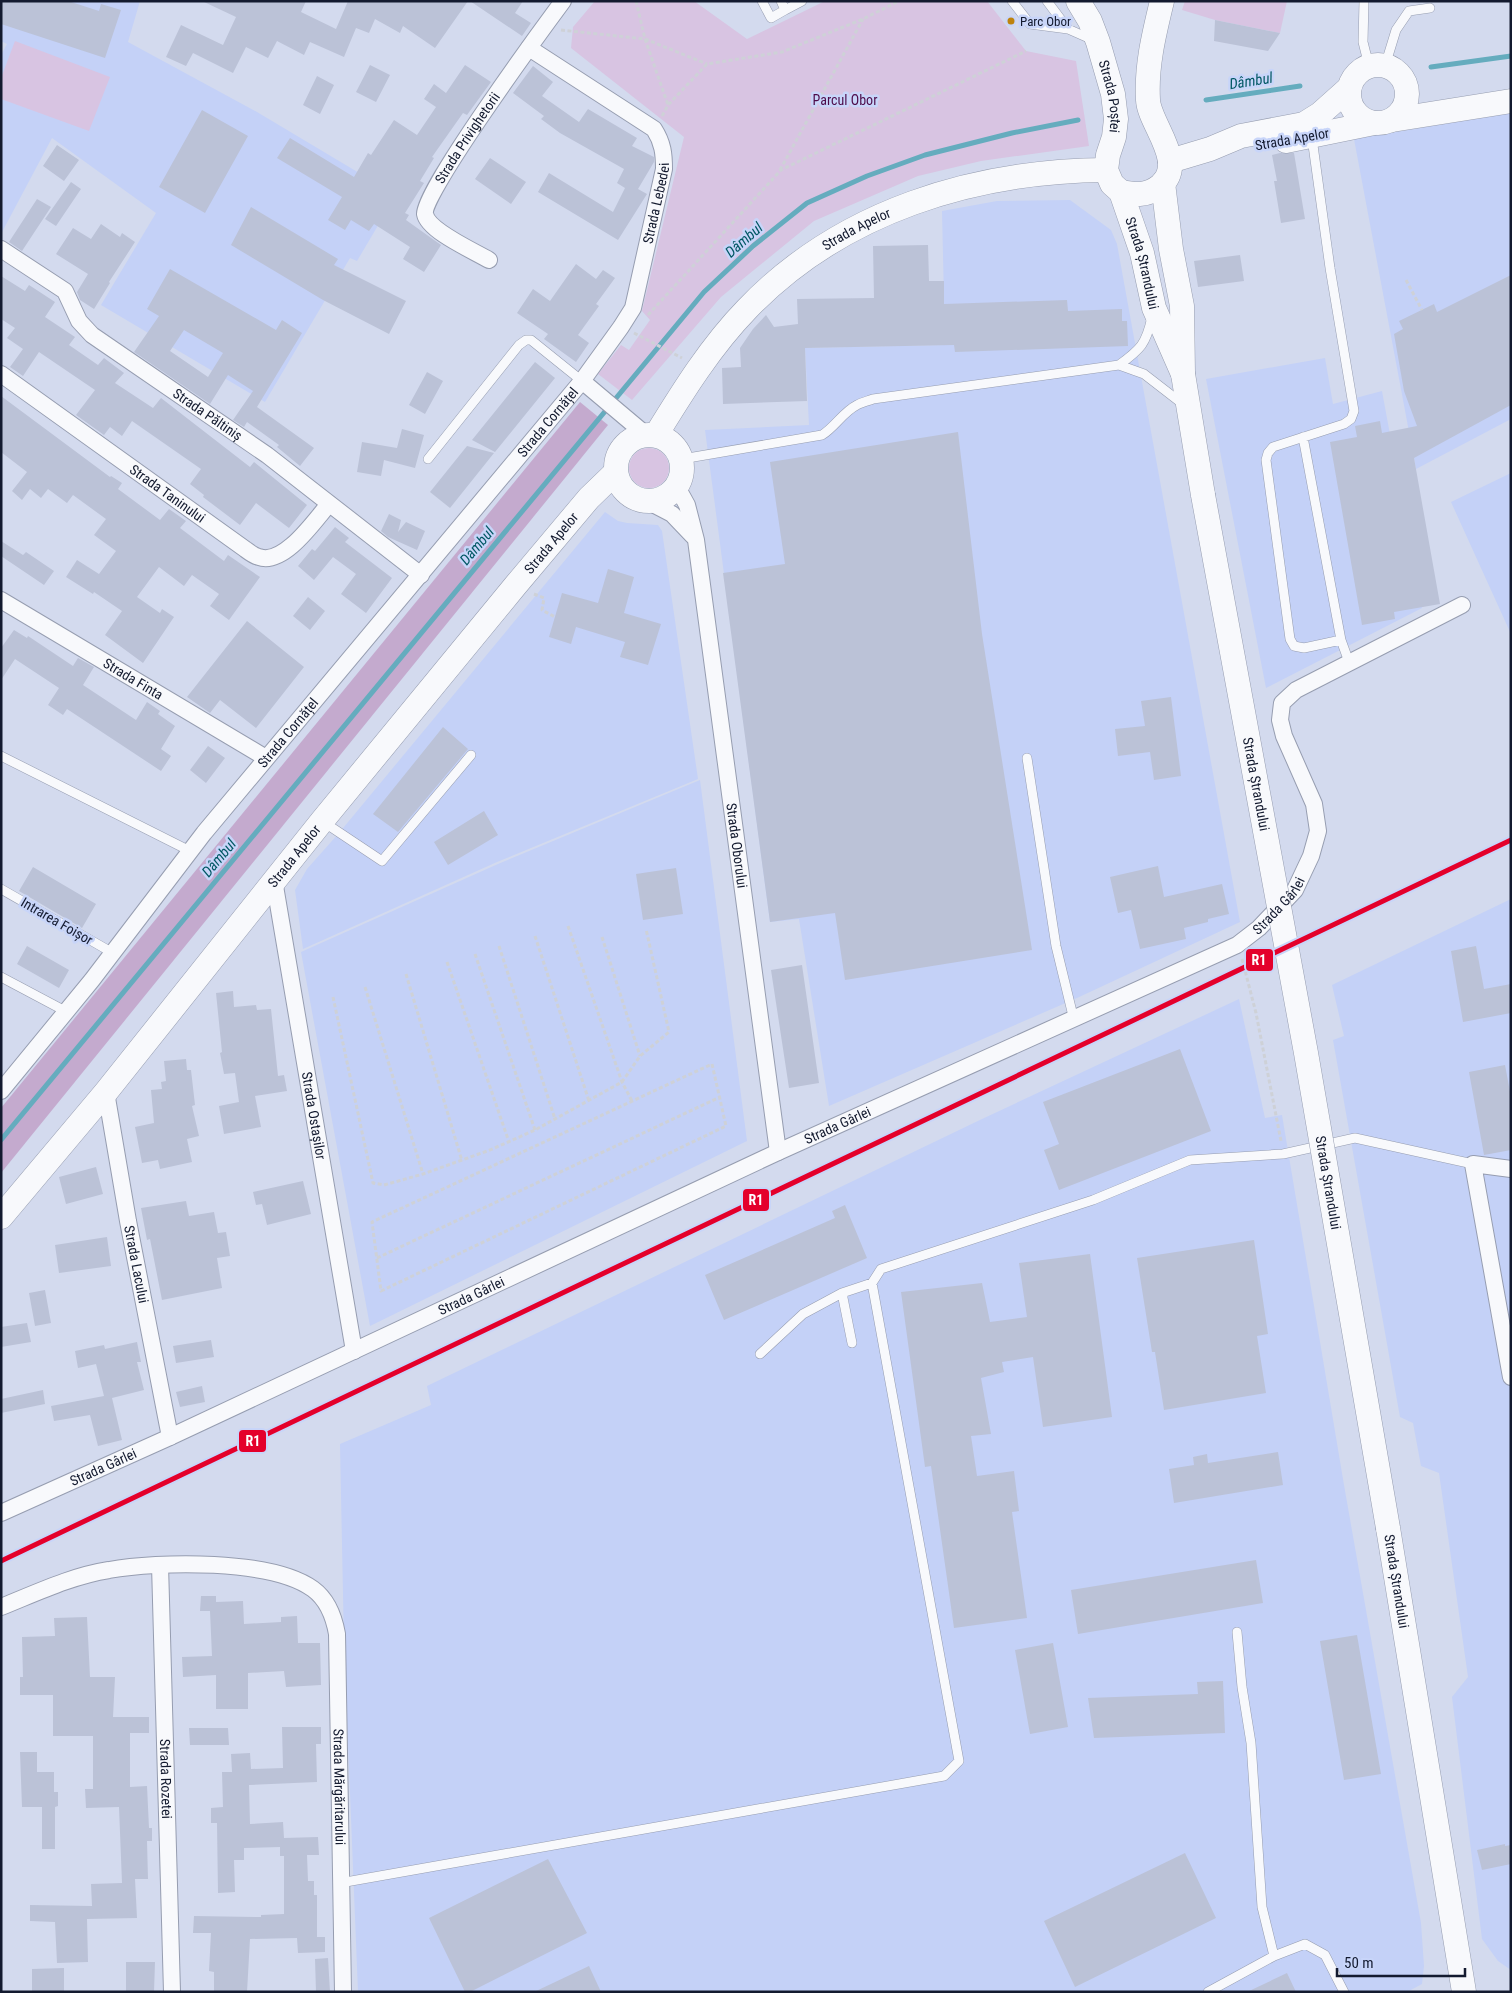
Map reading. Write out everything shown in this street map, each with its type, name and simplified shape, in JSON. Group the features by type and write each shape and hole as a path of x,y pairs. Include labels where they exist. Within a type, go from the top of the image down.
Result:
{"main road":[{"name":"Strada Poștei","path":"1078,1 1090,21 1098,42 1113,94 1116,119 1114,137 1108,155 1106,170"},
{"path":"1162,1 1149,62 1147,81 1148,103 1164,138 1170,161"},
{"path":"1377,66 1394,69 1405,82 1407,91 1404,108 1383,121 1365,120 1352,109 1348,100 1348,90 1356,74 1377,66"},
{"name":"Strada Apelor","path":"1170,161 1242,136 1304,124 1313,120 1332,106 1348,90"},
{"path":"1406,100 1438,113"},
{"name":"Strada Apelor","path":"1210,148 1246,147 1312,137 1383,121 1511,101"},
{"name":"Strada Ștrandului","path":"1121,192 1136,195 1152,192 1163,183 1169,172 1170,161"},
{"path":"1106,170 1112,184 1121,192"},
{"name":"Strada Apelor","path":"664,443 674,405 725,334 748,308 776,282 802,262 860,226 906,205 937,194 979,184 1050,172 1106,170"},
{"name":"Strada Ștrandului","path":"1163,183 1171,249 1182,306 1183,374 1203,495 1308,1063 1388,1528 1464,1992"},
{"name":"Strada Ștrandului","path":"1121,192 1142,253 1154,308 1183,374"},
{"path":"590,498 637,497 659,500 669,495 677,487 683,468 664,443 630,440 620,452 616,462 619,483 637,497"},
{"name":"Strada Apelor","path":"1,1217 106,1092 274,880 515,586 590,498 616,472"}],"street":[{"name":"Strada Privighetorii","path":"489,260 440,232 430,224 425,214 427,204 435,187 563,1"},
{"path":"529,48 654,129"},
{"name":"Strada Lebedei","path":"585,384 633,308 664,169 662,145 654,129"},
{"name":"Strada Păltiniș","path":"1,249 65,291 79,321 92,335 267,455 421,575"},
{"name":"Strada Taninului","path":"1,374 260,558 273,558 286,551 329,504"},
{"path":"585,384 626,418 664,443"},
{"name":"Strada Cornățel","path":"1,1091 67,1012 190,851 266,758 585,384"},
{"name":"Strada Oborului","path":"677,487 690,512 696,540 778,1152"},
{"path":"637,497 672,514 696,540"},
{"name":"Strada Finta","path":"1,600 266,758"},
{"name":"Strada Gârlei","path":"1,1513 170,1437 778,1152 1237,945 1259,928 1295,890 1311,856 1318,831 1314,804 1284,736 1280,720 1282,703 1296,690 1462,605"},
{"name":"Strada Ostașilor","path":"274,880 354,1351"},
{"name":"Strada Lacului","path":"106,1092 128,1221 170,1437"},
{"path":"1511,1169 1473,1164 1511,1377"},
{"path":"1,1607 84,1576 108,1570 160,1565"},
{"name":"Strada Mărgăritarului","path":"160,1565 252,1568 288,1577 314,1589 330,1608 335,1620 337,1634 343,1992"},
{"name":"Strada Rozetei","path":"160,1565 172,1992"}],"lane":[{"path":"762,1 771,18 802,1"},
{"path":"780,1 785,10"},
{"path":"1012,1 1030,24 1068,29 1098,42"},
{"path":"1047,1 1068,29"},
{"path":"1364,1 1363,42 1377,66"},
{"path":"1377,66 1396,30 1409,11 1430,8"},
{"path":"1312,137 1330,268 1354,410 1351,419 1344,424 1273,446 1266,460 1290,640 1294,646 1304,648 1341,640"},
{"path":"1119,365 1136,352 1147,337 1154,308"},
{"path":"428,459 519,345 526,340 531,340 585,384"},
{"path":"664,443 822,435 833,428 848,411 858,404 873,399 1119,365 1144,374 1189,409"},
{"path":"1303,436 1341,640 1349,662"},
{"path":"322,821 382,861 471,755"},
{"path":"1,756 190,851"},
{"path":"1028,758 1056,946 1074,1020"},
{"name":"Intrarea Foișor","path":"1,890 113,953"},
{"path":"1,977 67,1012"},
{"path":"760,1354 803,1314 842,1293 872,1283 881,1270 1094,1200 1190,1160 1283,1154 1355,1138 1473,1164"},
{"path":"340,1883 944,1776 959,1761 872,1283"},
{"path":"842,1293 852,1343"},
{"path":"1238,1632 1242,1687 1251,1743 1262,1906 1274,1956"},
{"path":"1208,1992 1274,1956 1305,1944 1325,1955 1344,1992"}],"path":[{"path":"636,1 646,39 668,105"},
{"path":"543,28 646,39 707,64 782,52 863,19 899,1"},
{"path":"628,317 647,316 779,172 863,19"},
{"path":"779,172 1026,51"},
{"path":"654,129 668,105 707,64"},
{"path":"1406,280 1422,310"},
{"path":"646,339 678,356"},
{"path":"515,586 544,598 542,610 555,617"},
{"path":"568,926 622,1082 632,1101"},
{"path":"333,997 373,1183 384,1185 423,1174 509,1142 535,1130 622,1082 640,1056 669,1032 646,929"},
{"path":"535,936 589,1101"},
{"path":"602,937 640,1056"},
{"path":"1237,945 1245,968 1256,1013 1283,1154"},
{"path":"499,946 555,1118"},
{"path":"475,954 535,1130"},
{"path":"447,962 509,1142"},
{"path":"406,974 462,1160"},
{"path":"365,987 423,1174"},
{"path":"712,1064 726,1126 381,1290 372,1222 632,1101 712,1064"},
{"path":"377,1258 720,1097"}],"shaded area":[{"path":"1,1 140,1 128,42 257,112 396,195 357,261 350,258 265,402 101,305 156,213 52,138 1,234 1,55 7,44 1,41"},
{"path":"1511,113 1511,419 1416,469 1354,139"},
{"path":"1070,200 1111,230 1117,244 1240,922 1077,998 829,1106 799,919 770,922 705,430 809,425 805,348 945,345 942,211 997,201"},
{"path":"1325,358 1333,404 1382,391 1422,608 1266,688 1206,379"},
{"path":"580,402 608,425 1,1173 1,1108"},
{"path":"1511,473 1511,634 1451,502"},
{"path":"605,512 618,521 658,525 662,531 698,779 497,862 303,949 295,890 307,869"},
{"path":"700,780 747,1141 370,1326 301,952 498,864"},
{"path":"1511,899 1511,1970 1498,1961 1482,1939 1452,1697 1468,1677 1439,1473 1421,1466 1413,1423 1400,1417 1333,1040 1344,1036 1332,985"},
{"path":"1239,999 1265,1118 1282,1115 1344,1485 1421,1923 1424,1966 1422,1984 1407,1992 358,1992 344,1644 340,1444 431,1405 427,1386 982,1119"}],"green space":[{"name":"Parcul Obor","path":"595,1 694,1 747,39 825,1 987,1 1026,51 1076,61 1089,146 981,161 918,176 814,221 721,297 632,400 598,374 621,345 629,350 650,320 642,311 684,137 571,48 573,27"},
{"path":"1185,1 1287,1 1280,33 1215,20 1182,10"},
{"path":"15,41 110,77 89,131 1,99 1,78"},
{"path":"645,448 653,448 660,451 666,457 669,468 666,479 660,485 653,488 645,488 638,485 632,479 629,472 629,464 632,457 638,451"}],"building":[{"path":"1,1 68,1 99,11 101,4 121,10 105,58 1,24"},
{"path":"202,1 306,1 301,12 336,29 348,1 468,1 435,48 403,26 400,33 375,19 369,33 356,28 344,57 310,42 304,55 277,41 268,58 246,47 233,73 193,53 186,66 166,57 181,25 223,45 236,17"},
{"path":"470,1 523,1 515,13 531,23 522,36"},
{"path":"1215,20 1280,33 1268,51 1214,41"},
{"path":"370,65 390,75 376,102 356,92"},
{"path":"465,65 491,82 467,115 463,113 432,157 434,158 420,181 424,183 405,213 409,215 406,220 441,245 424,272 403,259 410,247 374,224 369,231 351,220 345,230 328,220 342,197 277,158 290,138 354,177 368,153 371,155 394,120 417,135 436,107 424,99 434,84 446,93"},
{"path":"533,66 553,82 542,96 579,122 588,109 637,138 632,146 654,157 654,162 638,189 647,194 618,240 538,192 549,173 613,212 625,188 617,183 624,169 560,133 541,119 544,116 513,93"},
{"path":"317,76 334,85 320,114 303,105"},
{"path":"202,110 248,136 205,213 159,187"},
{"path":"57,145 79,160 64,181 43,166"},
{"path":"1294,153 1305,219 1281,223 1274,181 1277,181 1272,155"},
{"path":"490,158 526,182 511,204 475,179"},
{"path":"71,182 81,189 56,226 45,219"},
{"path":"37,199 51,207 22,251 9,242"},
{"path":"251,207 338,259 334,265 406,301 389,334 323,300 231,245"},
{"path":"101,224 120,237 122,233 135,242 94,309 80,300 77,292 88,274 56,254 73,228 91,239"},
{"path":"928,245 929,281 944,281 944,304 1067,300 1068,311 1122,309 1122,321 1127,321 1128,346 955,352 954,345 805,348 807,401 723,404 722,368 741,367 740,348 753,329 766,315 774,327 798,324 797,299 874,298 873,246"},
{"path":"1240,255 1244,281 1198,287 1194,261"},
{"path":"576,264 596,279 603,270 615,278 596,304 599,306 578,335 589,343 576,362 544,339 548,334 517,313 533,289 550,301"},
{"path":"170,269 276,330 282,320 302,333 257,407 314,448 300,466 277,447 279,445 247,422 244,427 233,420 253,391 228,375 210,404 134,352 159,316 147,309","holes":["184,330 223,353 208,377 170,351"]},
{"path":"1511,275 1511,405 1414,458 1440,604 1394,612 1395,619 1362,625 1330,442 1357,437 1355,426 1380,421 1382,433 1417,426 1404,391 1394,334 1403,329 1399,321 1434,304 1437,312"},
{"path":"1,276 25,291 29,285 55,302 45,317 75,337 69,345 98,365 104,358 124,373 115,383 153,408 161,398 250,467 254,462 307,505 289,528 256,503 240,525 203,497 204,495 190,484 201,469 132,421 122,436 110,427 104,435 76,415 95,390 39,352 23,376 10,367 23,349 7,338 15,328 1,319"},
{"path":"535,362 555,378 495,452 472,440"},
{"path":"427,372 443,381 425,414 409,405"},
{"path":"1,396 110,477 122,483 118,489 160,520 169,509 186,521 180,528 224,561 228,555 260,577 229,620 210,606 219,594 192,575 184,586 159,567 137,597 160,613 162,609 174,617 143,663 105,635 122,611 94,592 93,594 66,577 77,560 99,574 116,551 94,535 106,519 73,495 67,503 48,489 41,498 30,489 22,500 12,491 27,472 1,452"},
{"path":"402,429 424,435 415,468 384,460 381,476 357,472 362,442 397,448"},
{"path":"958,432 982,634 1032,950 845,980 835,913 770,922 723,573 785,564 770,462"},
{"path":"467,446 494,453 450,508 430,492"},
{"path":"389,514 401,520 398,532 406,522 425,531 417,550 388,537 381,531"},
{"path":"335,527 349,538 345,542 392,578 366,613 341,594 356,574 333,557 314,580 298,566 312,549 315,551"},
{"path":"1,541 23,555 26,552 54,571 44,585 1,556"},
{"path":"608,569 634,577 624,613 661,624 648,665 620,657 625,642 576,627 571,644 549,637 562,593 598,603"},
{"path":"308,597 325,611 310,630 293,616"},
{"path":"247,621 304,667 256,728 220,700 210,713 187,697"},
{"path":"14,630 27,638 28,636 73,666 78,658 94,667 83,685 136,720 147,702 160,711 158,714 175,726 161,749 171,756 161,771 67,709 63,715 48,705 59,688 15,659 1,680 1,648"},
{"path":"1171,697 1181,776 1154,780 1150,752 1118,756 1115,729 1145,726 1141,701"},
{"path":"443,727 468,749 398,832 373,814"},
{"path":"208,746 225,758 206,783 190,770"},
{"path":"484,811 498,835 448,865 434,842"},
{"path":"1158,866 1164,897 1222,884 1229,914 1184,928 1186,939 1140,949 1131,910 1118,913 1110,877"},
{"path":"33,867 96,904 82,928 19,891"},
{"path":"676,868 683,914 643,920 636,874"},
{"path":"27,946 69,970 59,988 17,964"},
{"path":"1476,946 1484,989 1511,984 1511,1013 1463,1022 1451,951"},
{"path":"802,965 819,1083 789,1088 771,970"},
{"path":"233,991 234,1007 256,1005 257,1010 271,1009 278,1076 284,1075 287,1091 255,1096 261,1127 224,1134 219,1106 239,1102 235,1073 224,1074 220,1053 222,1052 216,993"},
{"path":"1180,1049 1211,1131 1059,1190 1044,1150 1059,1144 1043,1102"},
{"path":"186,1059 187,1070 191,1070 195,1105 192,1106 199,1136 187,1139 192,1162 160,1169 158,1160 142,1163 135,1127 154,1123 151,1090 162,1089 161,1082 166,1081 164,1061"},
{"path":"1505,1065 1511,1097 1511,1150 1484,1155 1469,1072"},
{"path":"96,1167 103,1194 66,1204 59,1177"},
{"path":"303,1181 311,1214 267,1225 262,1204 256,1205 253,1192"},
{"path":"186,1201 189,1216 214,1212 218,1233 226,1232 230,1256 217,1258 222,1288 162,1300 150,1239 147,1240 141,1208"},
{"path":"845,1205 867,1258 724,1320 705,1275 835,1218 832,1211"},
{"path":"107,1237 111,1266 59,1273 55,1245"},
{"path":"1254,1240 1268,1334 1257,1336 1266,1393 1164,1410 1155,1352 1152,1352 1137,1258"},
{"path":"1090,1254 1112,1417 1043,1427 1033,1357 1002,1362 1004,1372 981,1378 991,1434 971,1436 977,1476 1014,1471 1019,1511 1012,1512 1027,1618 954,1628 931,1466 925,1467 901,1292 982,1283 990,1322 1027,1317 1019,1263"},
{"path":"45,1290 51,1323 35,1326 29,1293"},
{"path":"27,1323 31,1342 1,1347 1,1327"},
{"path":"211,1340 214,1357 176,1363 173,1346"},
{"path":"137,1342 141,1362 137,1362 144,1390 112,1398 122,1440 98,1446 90,1415 54,1421 51,1406 104,1396 96,1364 78,1368 75,1351 104,1345 105,1349"},
{"path":"202,1386 205,1402 180,1407 176,1392"},
{"path":"43,1390 45,1404 1,1413 1,1399"},
{"path":"1278,1452 1283,1485 1174,1503 1169,1469 1194,1465 1193,1457 1207,1454 1208,1463"},
{"path":"1256,1560 1263,1603 1078,1634 1071,1590"},
{"path":"201,1596 216,1596 216,1602 243,1601 244,1624 281,1622 281,1617 297,1616 298,1643 320,1643 321,1685 286,1687 284,1671 248,1673 248,1709 216,1709 216,1675 183,1677 182,1657 212,1656 210,1611 200,1611"},
{"path":"87,1617 90,1677 115,1677 113,1717 149,1717 149,1733 130,1733 130,1787 147,1786 149,1828 152,1828 152,1841 147,1841 148,1879 135,1879 137,1918 87,1919 88,1962 57,1963 55,1922 30,1921 30,1905 92,1906 91,1884 122,1883 119,1807 86,1808 85,1789 93,1789 93,1736 53,1736 53,1695 20,1695 20,1677 23,1677 22,1637 55,1636 54,1618"},
{"path":"1357,1635 1381,1774 1344,1780 1320,1641"},
{"path":"1053,1643 1068,1727 1030,1734 1015,1650"},
{"path":"1223,1681 1225,1733 1094,1738 1088,1698 1198,1694 1197,1682"},
{"path":"282,1727 321,1727 321,1744 316,1744 317,1782 249,1785 250,1824 283,1822 284,1838 318,1837 319,1855 307,1855 308,1881 314,1881 314,1895 317,1895 317,1937 325,1937 325,1952 298,1953 297,1938 250,1939 247,1992 214,1992 214,1972 209,1971 211,1933 193,1933 194,1916 261,1917 261,1915 284,1914 284,1856 280,1856 280,1847 244,1848 244,1860 234,1860 235,1892 218,1893 217,1823 211,1823 211,1808 223,1807 222,1772 232,1772 231,1754 250,1753 251,1769 283,1768"},
{"path":"189,1728 228,1728 229,1745 190,1745"},
{"path":"20,1752 37,1752 37,1772 54,1772 54,1792 58,1792 58,1806 55,1807 55,1849 42,1849 42,1807 22,1807"},
{"path":"1505,1844 1505,1846 1511,1845 1511,1864 1482,1870 1477,1850"},
{"path":"1185,1853 1216,1918 1075,1987 1044,1921"},
{"path":"548,1859 587,1933 470,1992 465,1992 429,1918"},
{"path":"328,1958 330,1992 316,1992 315,1959"},
{"path":"126,1962 155,1962 154,1992 126,1992"},
{"path":"589,1966 601,1992 534,1992"},
{"path":"64,1968 64,1992 32,1992 32,1969"},
{"path":"1287,1973 1296,1992 1247,1992"}],"waterway":[{"name":"Dâmbul","path":"1431,67 1511,56"},
{"name":"Dâmbul","path":"1206,100 1300,86"},
{"name":"Dâmbul","path":"1,1140 704,292 753,246 807,203 867,176 925,155 1012,133 1078,120"}],"transit line":[{"name":"R1","path":"1,1561 1511,840"}],"place":[{"name":"Parc Obor","path":"1011,21"}]}
